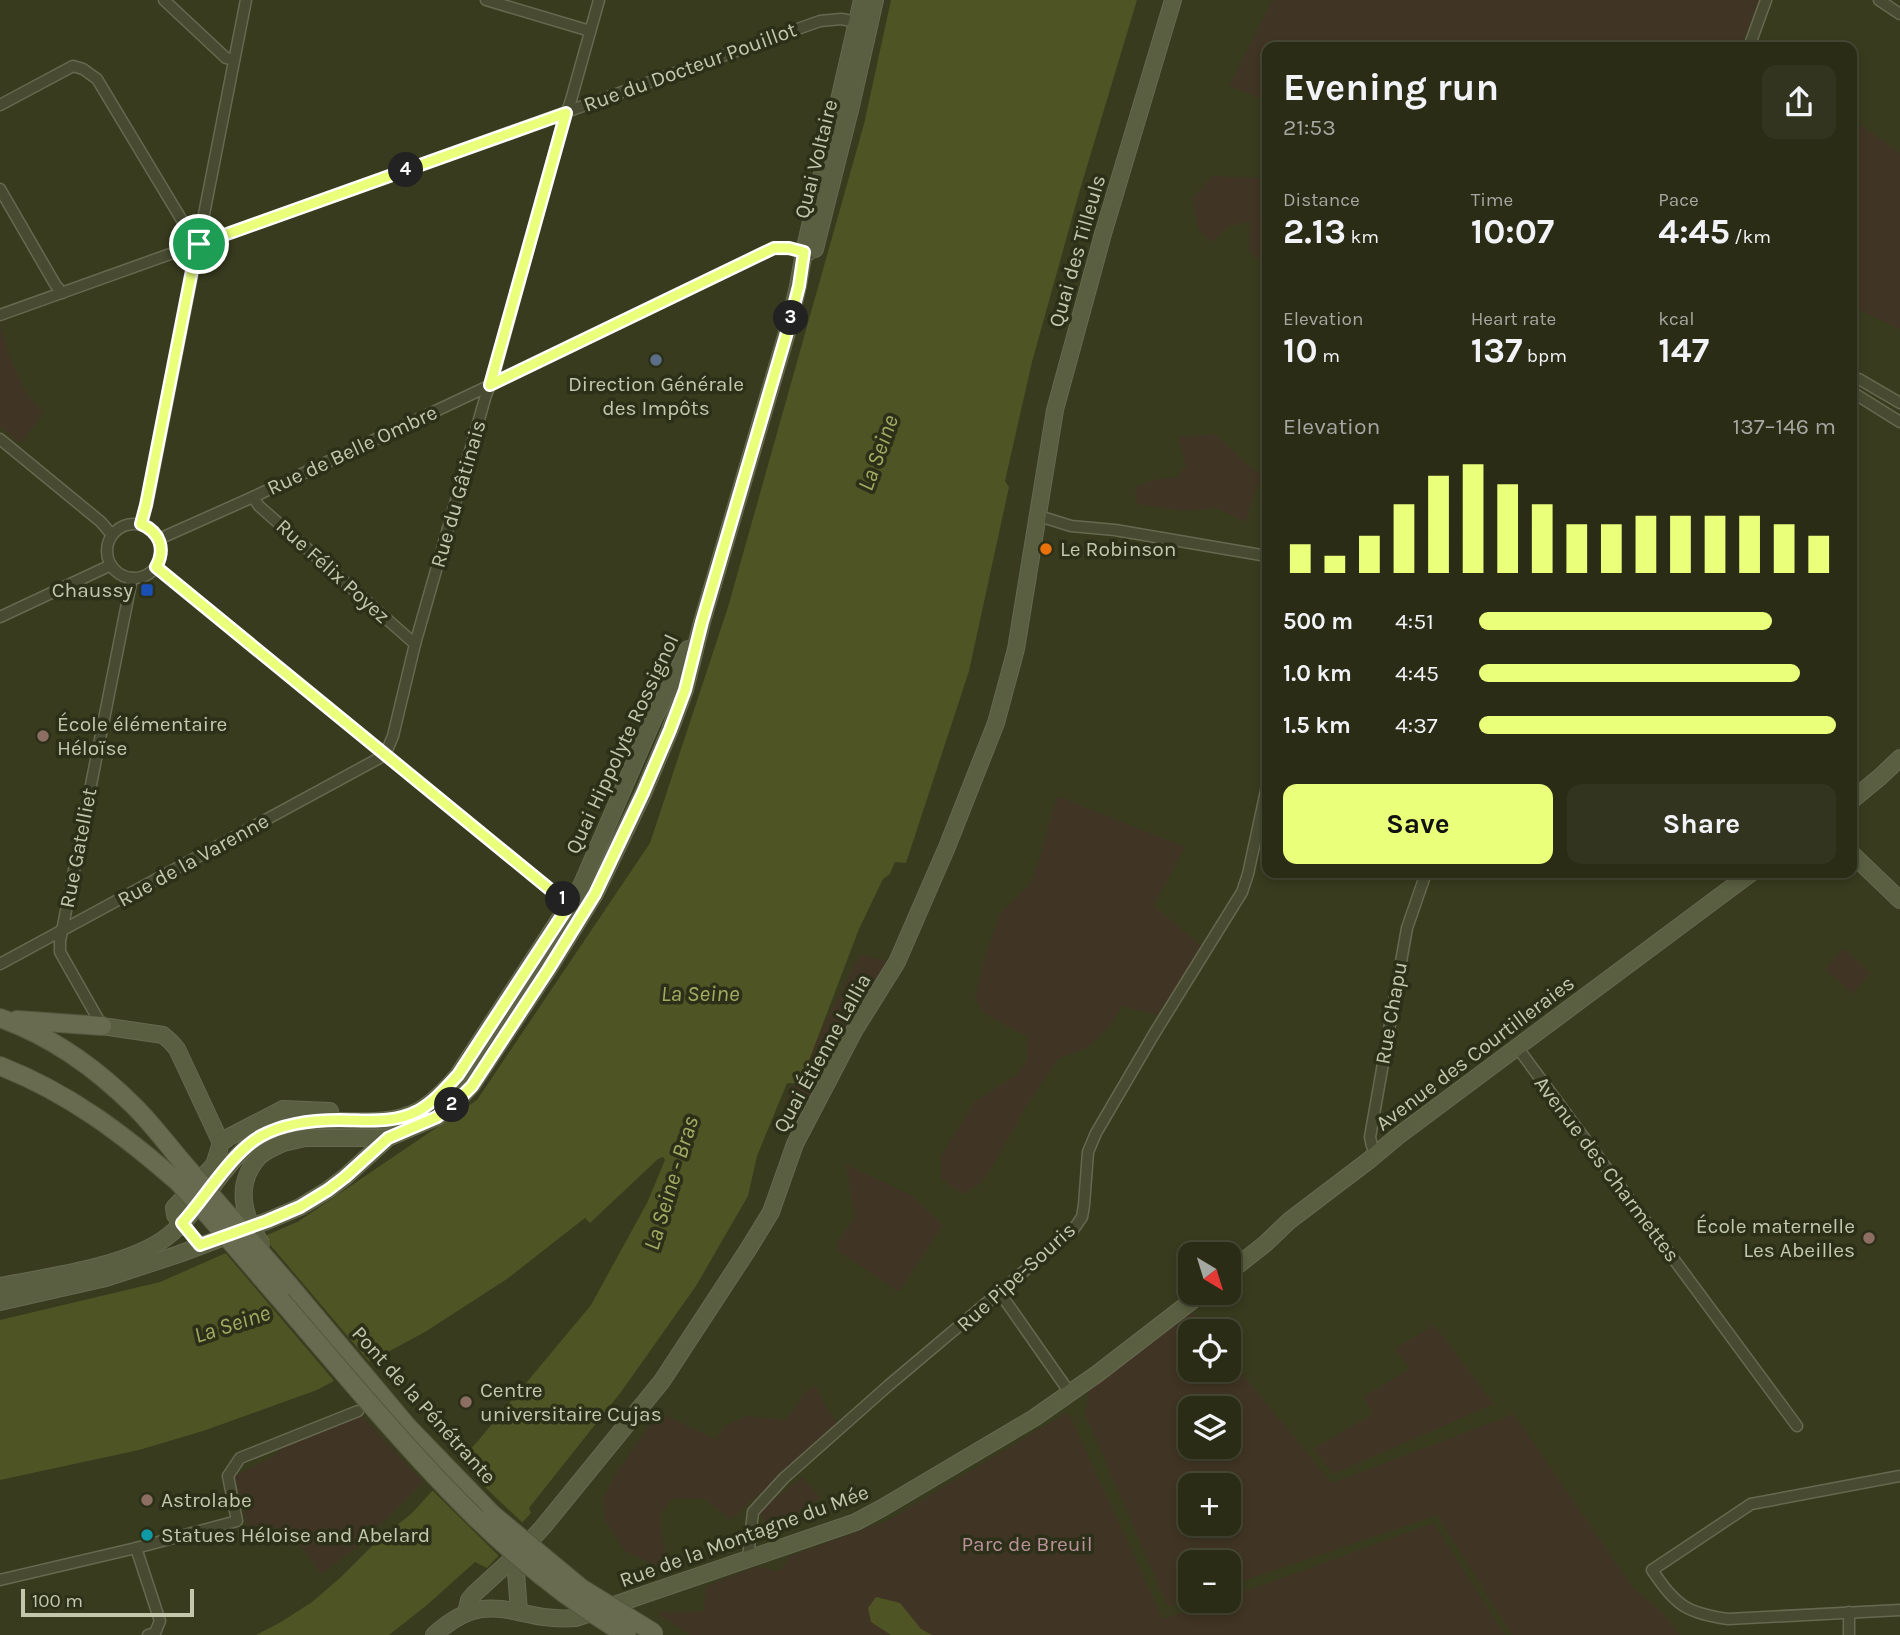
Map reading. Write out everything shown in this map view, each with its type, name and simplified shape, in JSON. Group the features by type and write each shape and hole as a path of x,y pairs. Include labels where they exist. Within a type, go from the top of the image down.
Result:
{"main road":[{"path":"1,1018 102,1027"},
{"path":"1,1018 47,1039 96,1072 137,1109 185,1177"},
{"path":"0,1066 45,1086 94,1115 185,1177"},
{"name":"Pont de la Pénétrante","path":"185,1177 289,1285 407,1426 492,1514 581,1588 655,1634"},
{"name":"Pont de la Pénétrante","path":"185,1177 207,1214 428,1471 475,1519 548,1582 627,1635"}],"street":[{"path":"164,0 226,58 234,60"},
{"path":"141,524 246,0"},
{"path":"486,0 590,31"},
{"name":"Rue du Gâtinais","path":"384,755 393,736 415,644 599,0"},
{"name":"Quai Voltaire","path":"799,286 845,131 863,23 862,0"},
{"name":"Quai Voltaire","path":"863,23 875,0"},
{"name":"Quai des Tilleuls","path":"1039,516 1055,410 1106,222 1173,0"},
{"path":"1751,42 1766,0"},
{"path":"1879,0 1900,15"},
{"name":"Rue du Docteur Pouillot","path":"0,315 820,21 830,19 863,23"},
{"path":"0,105 73,66 83,69 97,79 192,237 199,244"},
{"path":"0,189 62,293"},
{"name":"Rue de Belle Ombre","path":"159,539 490,385 774,248 789,248 808,253"},
{"name":"Quai Hippolyte Rossignol","path":"0,1302 106,1278 300,1207 345,1177 388,1138 437,1117 472,1086 582,916 643,793 670,730 685,690 702,622 799,286"},
{"path":"1857,380 1900,403"},
{"path":"1857,395 1900,422"},
{"path":"0,439 101,522 111,535"},
{"name":"Rue Félix Poyez","path":"253,497 259,506 415,644"},
{"path":"1039,516 1071,526 1115,530 1262,555"},
{"name":"Quai Étienne Lallia","path":"466,1613 469,1600 543,1527 662,1381 771,1212 795,1144 854,1031 897,962 947,847 996,723 1016,649 1039,516"},
{"path":"141,524 149,527 159,539 161,554 156,567 149,573 132,578 124,576 111,565 107,550 111,535 125,525 141,524"},
{"path":"0,617 111,565"},
{"path":"156,567 582,916"},
{"name":"Rue Gatelliet","path":"102,1027 60,951 60,942 132,578"},
{"name":"Quai Hippolyte Rossignol","path":"0,1286 109,1263 139,1253 159,1242 182,1223 236,1156 258,1137 280,1127 310,1121 394,1119 418,1111 441,1093 458,1075 581,886 653,720 702,622"},
{"name":"Rue de la Varenne","path":"0,964 384,755"},
{"path":"1857,796 1900,758"},
{"name":"Rue Pipe-Souris","path":"748,1558 753,1513 784,1478 889,1385 1073,1230 1082,1217 1088,1152 1096,1133 1242,892 1262,809"},
{"path":"1857,859 1900,900"},
{"name":"Rue Chapu","path":"1377,1153 1370,1137 1390,1016 1407,928 1424,878"},
{"name":"Avenue des Courtilleraies","path":"1241,1263 1289,1220 1744,878"},
{"path":"102,1027 163,1035 171,1042 177,1049 221,1143"},
{"name":"Avenue des Charmettes","path":"1517,1047 1797,1426"},
{"path":"200,1245 175,1215 174,1208 214,1165 221,1143 229,1137 283,1109 378,1112 405,1107 441,1093"},
{"path":"289,1285 252,1230 247,1218 243,1194 245,1177 260,1156 283,1143 305,1138 388,1138"},
{"path":"1000,1293 1070,1393 1185,1306"},
{"name":"Rue de la Montagne du Mée","path":"434,1635 447,1629 466,1613 480,1609 498,1608 542,1618 576,1618 856,1522 1034,1418 1070,1393"},
{"path":"0,1580 237,1521 228,1476 240,1458 358,1411"},
{"path":"1900,1476 1751,1504 1651,1570 1682,1606 1702,1615 1728,1619 1900,1610"},
{"path":"136,1548 160,1621 155,1633 148,1635"},
{"path":"519,1612 516,1572 521,1551"},
{"path":"494,1574 493,1590 498,1608"},
{"path":"1849,1612 1849,1635"}],"green space":[{"path":"1272,0 1759,0 1741,42 1262,42 1262,99 1229,86"},
{"path":"1857,123 1900,153 1900,329 1857,309"},
{"path":"1212,176 1262,178 1262,263 1249,251 1250,222 1229,226 1212,242 1199,231 1192,199"},
{"path":"0,325 22,383 35,404 44,412 21,444 0,426"},
{"path":"1215,434 1262,476 1246,522 1214,507 1185,511 1137,504 1135,487 1153,480 1177,477 1186,466 1178,437"},
{"path":"1057,796 1185,847 1154,906 1205,949 1156,1015 1122,1006 1111,1025 1087,1048 1058,1059 981,1183 963,1194 941,1179 941,1156 975,1101 1018,1074 1027,1060 1028,1037 984,1013 975,999 986,953 1001,912 1030,884"},
{"path":"1843,948 1871,973 1852,994 1825,969"},
{"path":"860,954 888,961 799,1128 785,1101"},
{"path":"846,1165 911,1195 943,1225 899,1292 837,1250 837,1243 855,1217"},
{"name":"Parc de Breuil","path":"1188,1308 1197,1319 1178,1319 1178,1382 1241,1382 1241,1373 1332,1483 1514,1414 1633,1588 1662,1612 1680,1635 1512,1635 1437,1515 1241,1582 1241,1550 1178,1550 1178,1604 1168,1607 1085,1414 1090,1388"},
{"path":"1434,1325 1494,1404 1333,1474 1313,1449 1373,1414 1363,1397 1410,1369 1395,1349"},
{"path":"814,1385 838,1425 730,1520 705,1499 673,1498 661,1513 660,1527 667,1561 659,1567 625,1551 605,1520 603,1498 617,1472 659,1412 715,1439 725,1426 746,1416 786,1420 804,1394"},
{"name":"Parc de Breuil","path":"1068,1412 1163,1619 1181,1613 1241,1613 1241,1593 1434,1523 1505,1635 691,1635 656,1613 704,1611 706,1586 756,1567 780,1571 790,1556 889,1520"},
{"path":"361,1415 423,1482 364,1541 322,1574 298,1543 283,1531 265,1526 249,1529 235,1476 277,1454 283,1446"},
{"path":"802,1477 820,1498 777,1534 759,1512"}],"water":[{"name":"La Seine","path":"891,0 1137,0 1032,362 1005,481 1009,487 969,671 906,863 895,862 890,874 883,879 859,929 800,1084 787,1083 757,1156 748,1196 696,1286 621,1392 529,1508 531,1513 518,1527 512,1541 487,1568 475,1562 389,1635 256,1635 312,1602 341,1577 374,1544 412,1513 477,1442 591,1305 647,1203 665,1160 663,1157 590,1223 585,1218 507,1279 425,1332 317,1390 203,1431 139,1450 0,1480 0,1320 160,1282 299,1221 477,1100 650,843 728,607 864,124"},
{"path":"876,1597 900,1603 921,1629 932,1635 891,1635 871,1622 868,1608"}],"pier":[{"path":"261,1234 372,1365 336,1383 223,1250"},
{"path":"458,1458 525,1525 515,1543 501,1558 430,1488"}],"place":[{"name":"Direction Générale des Impôts","path":"656,360"},
{"name":"Le Robinson","path":"1046,549"},
{"name":"Chaussy","path":"147,590"},
{"name":"École élémentaire Héloïse","path":"43,736"},
{"name":"École maternelle Les Abeilles","path":"1869,1238"},
{"name":"Centre universitaire Cujas","path":"466,1402"},
{"name":"Astrolabe","path":"147,1500"},
{"name":"Statues Héloise and Abelard","path":"147,1535"}],"route":[{"path":"566,113 490,385 774,248 804,252 788,329 702,622 685,690 643,793 582,916 472,1086 461,1097 437,1117 388,1138 345,1177 300,1207 200,1245 182,1223 236,1156 258,1137 280,1127 310,1121 394,1119 418,1111 439,1096 458,1075 569,905 156,567 161,554 159,539 149,527 141,524 199,244 566,113"}],"water label":[{"name":"La Seine - Bras","path":"671,1183"}]}
